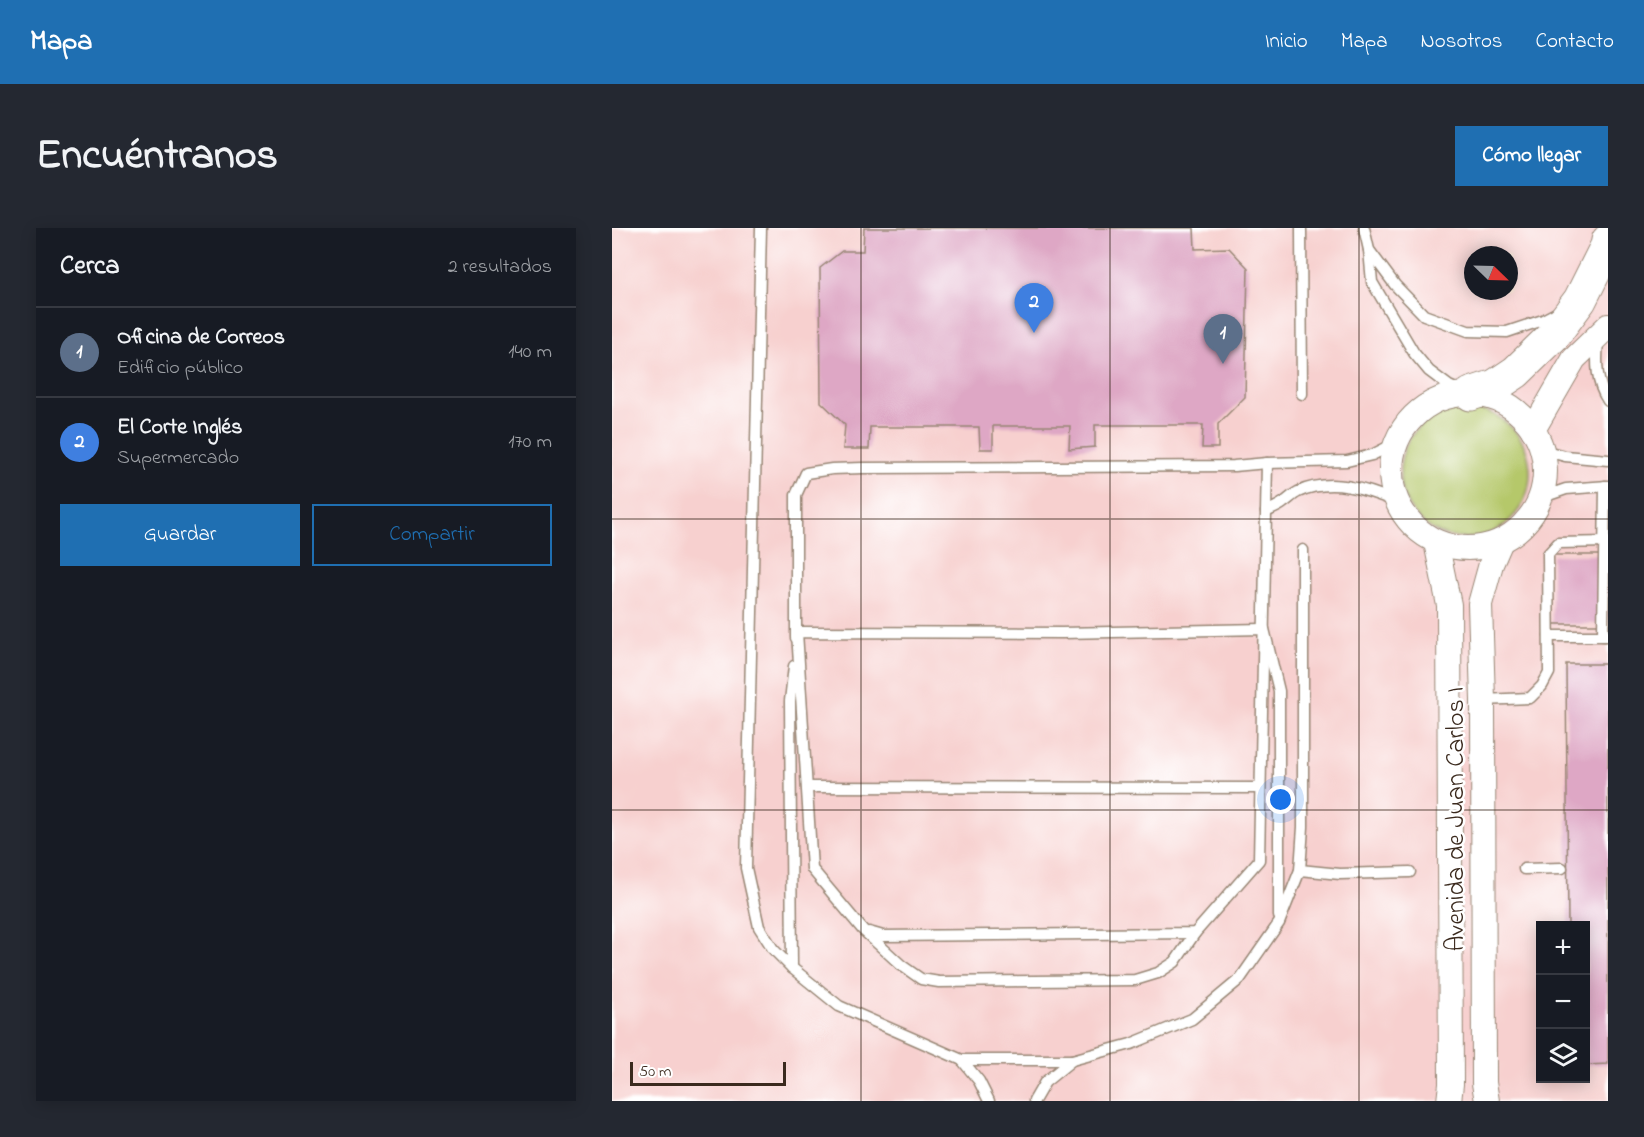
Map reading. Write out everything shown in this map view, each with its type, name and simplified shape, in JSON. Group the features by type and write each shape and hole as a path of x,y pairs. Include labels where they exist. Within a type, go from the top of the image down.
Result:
{"highway":[{"path":"1469,394 1495,386 1516,372 1553,336 1580,300 1608,241"}],"street":[{"path":"1538,440 1574,358 1604,330"},
{"path":"1469,394 1495,398 1517,411 1538,440 1545,474 1540,498 1531,516 1518,530 1501,541 1480,548 1458,548 1436,542 1420,532 1397,502 1391,473 1396,443 1408,423 1425,406 1447,396 1469,394"},
{"name":"Avenida de Juan Carlos I","path":"1487,1101 1484,1083 1480,604 1491,564 1501,541"},
{"name":"Avenida de Juan Carlos I","path":"1436,542 1449,606 1451,840 1451,1083 1449,1101"}],"lane":[{"path":"761,228 746,868 759,927 773,949 792,968 839,1006 962,1060 1072,1060 1131,1044 1192,1019 1240,979 1279,923 1300,870 1304,826 1303,550"},
{"path":"1301,228 1302,394"},
{"path":"1364,228 1372,282 1414,353 1428,371 1449,386 1469,394"},
{"path":"1369,250 1395,285 1424,315 1468,331 1507,332 1543,320 1580,300"},
{"path":"1604,330 1596,367 1601,391 1608,401"},
{"path":"1538,440 1565,456 1608,460"},
{"path":"1267,463 1259,860 1195,933 1175,962 1158,973 1135,980 939,982 921,979 901,965 863,930 812,870 797,632 796,495 806,472 832,469 1234,466 1267,463 1347,461 1372,455 1396,443"},
{"path":"1266,512 1297,493 1323,485 1348,486 1397,502"},
{"path":"1540,498 1566,489 1606,486 1606,636 1549,636"},
{"path":"1482,700 1530,698 1542,686 1549,673 1548,554 1558,543 1606,542"},
{"path":"797,632 1062,633 1264,629"},
{"path":"1264,629 1279,692 1279,923"},
{"path":"792,968 790,701 797,632"},
{"path":"807,787 1260,788"},
{"path":"1524,869 1562,868"},
{"path":"1300,870 1340,874 1410,872"},
{"path":"863,930 883,936 1195,933"},
{"path":"962,1060 980,1080 989,1101"},
{"path":"1034,1101 1045,1082 1072,1060"}],"shaded area":[{"path":"612,228 1608,228 1608,1101 612,1101"}],"green space":[{"path":"1465,408 1490,413 1511,427 1525,448 1530,473 1525,498 1511,519 1490,533 1465,538 1440,533 1419,519 1405,498 1400,473 1405,448 1419,427 1440,413"}],"building":[{"path":"864,228 1194,228 1195,249 1229,248 1248,268 1245,397 1218,424 1218,448 1202,448 1203,425 1095,425 1095,447 1069,449 1070,426 993,426 993,449 980,449 979,427 870,427 869,449 843,449 845,425 821,402 820,268 842,251 863,251"},
{"path":"1552,555 1608,555 1608,624 1552,624"},
{"path":"1566,664 1608,664 1608,1064 1590,1065 1590,921 1568,921"}],"place":[{"name":"El Corte Inglés","path":"1034,333"},
{"name":"Oficina de Correos","path":"1223,364"}]}
